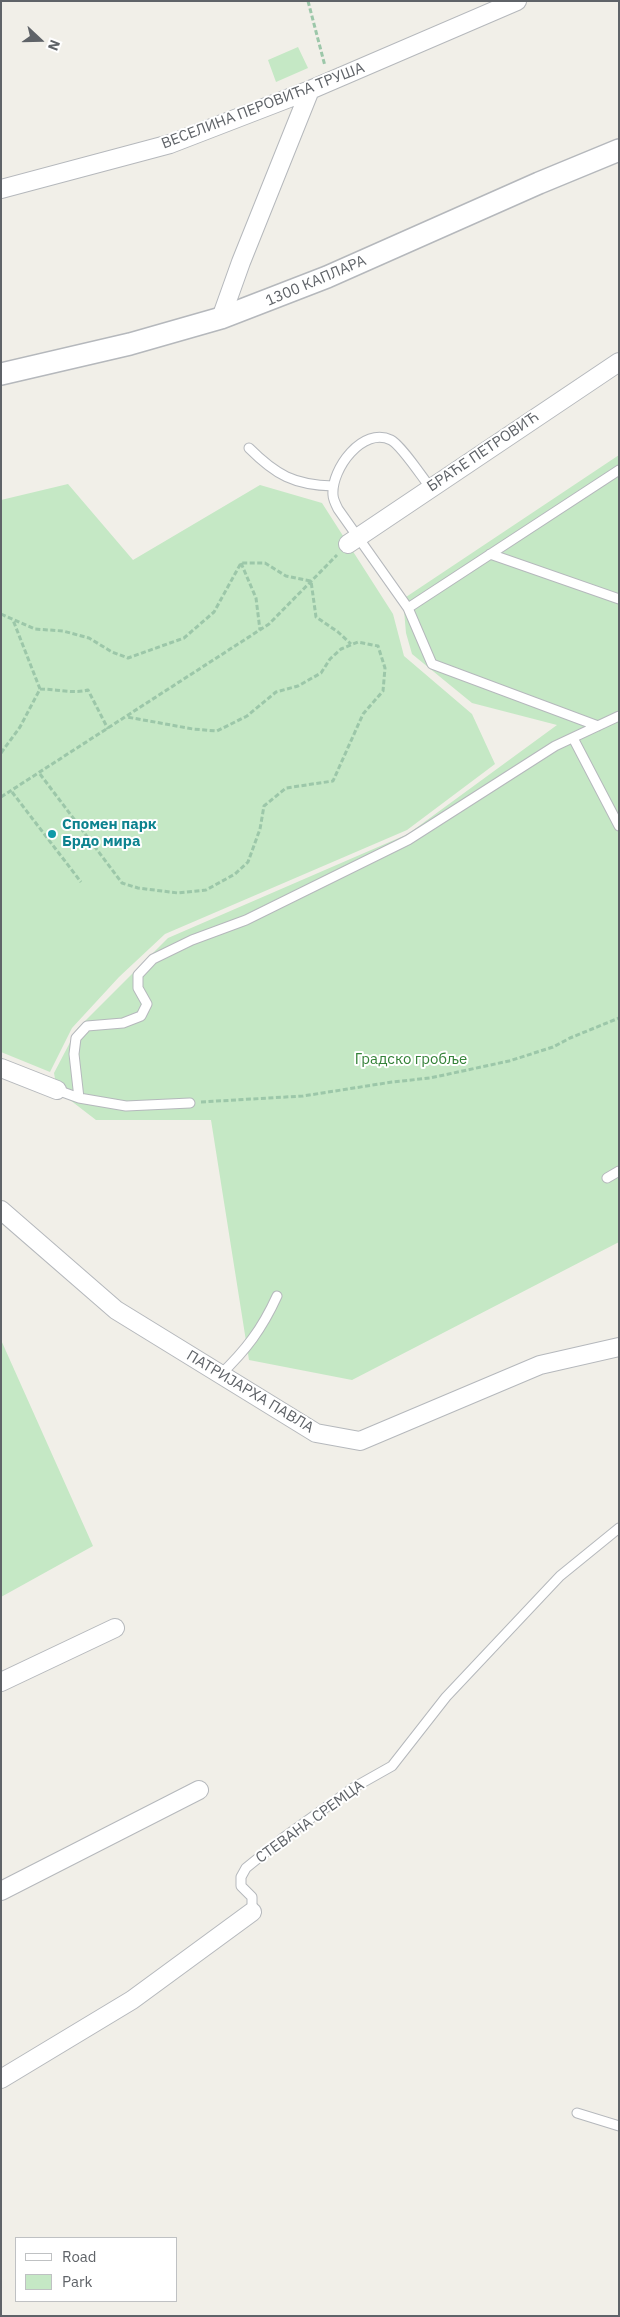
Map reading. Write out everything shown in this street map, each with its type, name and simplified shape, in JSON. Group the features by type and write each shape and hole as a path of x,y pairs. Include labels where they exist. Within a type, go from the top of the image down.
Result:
{"street":[{"name":"ВЕСЕЛИНА ПЕРОВИЋА ТРУША","path":"1,188 170,144 310,90 518,1"},
{"path":"221,318 241,262 310,90"},
{"name":"1300 КАПЛАРА","path":"1,374 130,344 221,318 327,277 522,190 619,150"},
{"name":"БРАЋЕ ПЕТРОВИЋ","path":"352,541 619,362"},
{"path":"1,1068 57,1090"},
{"name":"ПАТРИЈАРХА ПАВЛА","path":"1,1210 116,1310 316,1433 360,1441 540,1365 619,1346"},
{"path":"1,1682 115,1628"},
{"path":"1,1890 199,1790"},
{"name":"СТЕВАНА СРЕМЦА","path":"1,2079 132,2000 252,1912"}],"lane":[{"path":"430,487 396,442 378,437 361,444 346,459 333,486 333,495 352,541 408,608 432,664 598,726"},
{"path":"249,448 267,466 286,478 311,485 333,486"},
{"path":"408,608 619,470"},
{"path":"490,554 619,599"},
{"path":"79,1098 74,1054 76,1038 87,1026 123,1024 142,1016 147,1004 138,988 138,974 153,959 192,940 246,920 408,840 555,746 619,716"},
{"path":"573,738 619,826"},
{"path":"57,1090 79,1098 126,1106 190,1103"},
{"path":"607,1178 619,1171"},
{"path":"220,1375 242,1354 266,1321 277,1296"},
{"name":"СТЕВАНА СРЕМЦА","path":"252,1912 252,1897 241,1886 241,1877 246,1868 282,1838 353,1788 392,1766 446,1697 560,1576 619,1528"},
{"path":"576,2114 619,2126"}],"path":[{"path":"308,1 329,82"},
{"path":"1,797 40,774 269,624 352,541"},
{"path":"241,563 264,563 286,576 311,581"},
{"path":"1,614 35,628 63,631 89,638 112,652 128,658 184,638 214,612 241,563"},
{"path":"241,563 256,598 260,630"},
{"path":"311,581 316,617 338,632 351,644"},
{"path":"1,753 20,727 40,689 13,620"},
{"path":"40,774 122,883 138,888 178,893 206,890 235,874 248,862 260,829 264,806 286,788 333,781 363,714 383,690 385,668 378,646 358,642 341,649 330,659 321,673 298,686 276,692 247,716 217,731 193,729 127,717"},
{"path":"40,689 60,689 77,693 88,690 108,729"},
{"path":"12,792 81,882"},
{"path":"190,1103 303,1096 430,1078 509,1061 553,1047 619,1018"}],"green space":[{"path":"298,47 308,68 276,82 268,60"},
{"name":"Градско гробље","path":"619,455 619,1242 352,1380 249,1360 211,1120 96,1120 57,1090 54,1073 77,1029 168,938 408,834 557,725 472,703 412,654 406,633 403,599"},
{"name":"Спомен парк Брдо мира","path":"68,484 133,560 260,485 322,503 393,614 404,656 472,714 495,764 407,830 165,934 119,977 72,1028 50,1072 1,1052 1,500"},
{"path":"1,1340 93,1546 1,1597"}],"place":[{"name":"Спомен парк Брдо мира","path":"52,834"}]}
